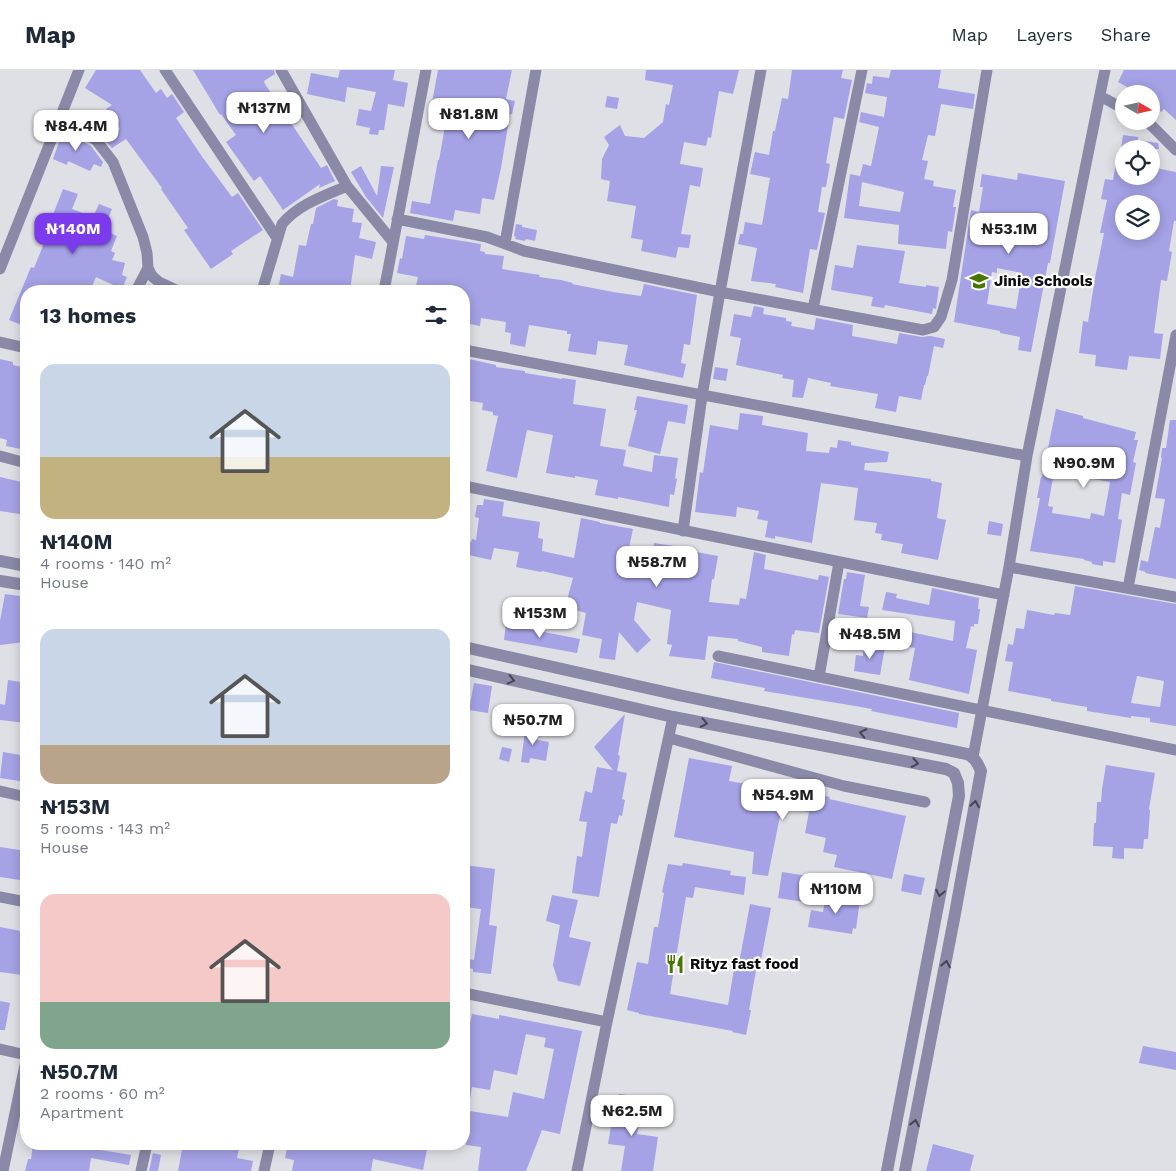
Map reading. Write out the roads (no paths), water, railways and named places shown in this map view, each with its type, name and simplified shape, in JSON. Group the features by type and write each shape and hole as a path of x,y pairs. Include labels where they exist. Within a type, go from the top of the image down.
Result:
{"street":[{"path":"0,269 79,70"},
{"path":"165,70 277,238"},
{"path":"281,70 347,186 393,242"},
{"path":"385,285 426,70"},
{"path":"505,244 536,70"},
{"path":"683,531 702,396 761,70"},
{"path":"813,309 862,70"},
{"path":"397,219 487,237 524,252 720,292 923,330 934,327 941,317 952,280 987,70"},
{"path":"973,757 1004,595 1027,456 1105,70"},
{"path":"1100,96 1115,104"},
{"path":"60,117 96,140 113,162 143,237 148,268 152,276 165,285"},
{"path":"1156,130 1176,150"},
{"path":"264,285 282,224 289,215 298,208 347,186"},
{"path":"139,285 148,268"},
{"path":"1128,588 1176,335"},
{"path":"0,342 20,347"},
{"path":"470,351 1027,456"},
{"path":"0,456 20,461"},
{"path":"470,487 1004,595"},
{"path":"0,561 20,565"},
{"path":"819,677 839,562"},
{"path":"1009,567 1176,597"},
{"path":"0,581 20,584"},
{"path":"470,648 678,695 967,754 973,757 981,770 905,1171"},
{"path":"718,656 1176,750"},
{"path":"470,670 673,717 946,769 954,773 958,783 959,796 887,1171"},
{"path":"564,692 568,670"},
{"path":"577,1171 606,1022 673,717"},
{"path":"669,738 844,786 925,802"},
{"path":"0,791 20,796"},
{"path":"0,897 20,901"},
{"path":"936,916 954,919"},
{"path":"470,995 606,1022"},
{"path":"0,1050 20,1054"},
{"path":"3,1171 20,1089"},
{"path":"140,1171 145,1150"},
{"path":"264,1171 269,1150"}],"place":[{"name":"Jinie Schools","path":"979,281"},
{"name":"Rityz fast food","path":"675,964"}]}
